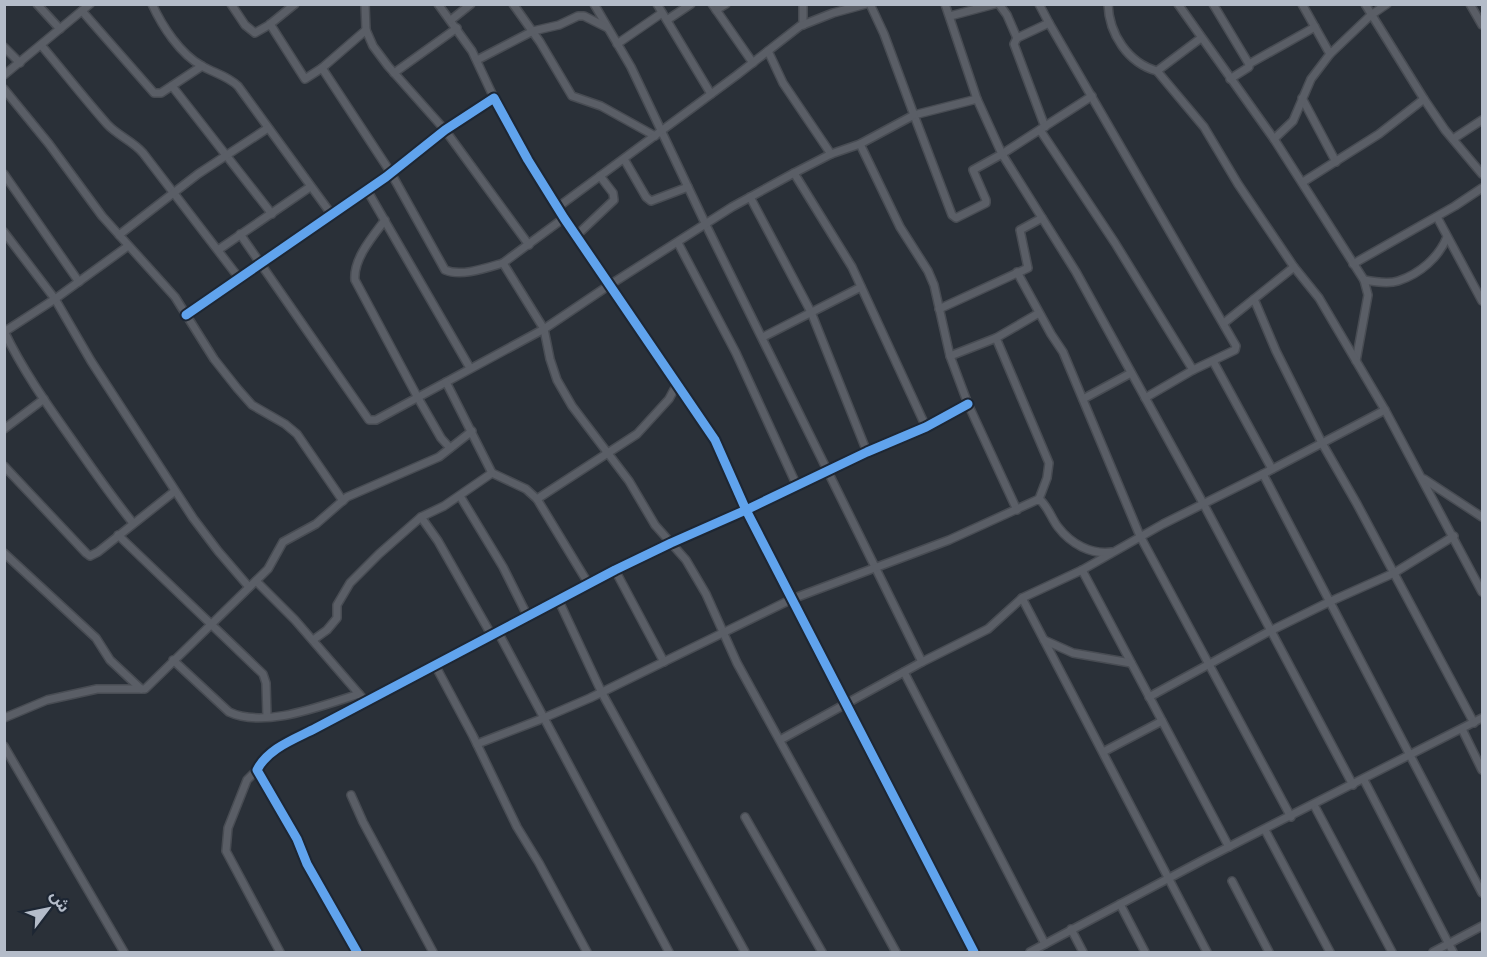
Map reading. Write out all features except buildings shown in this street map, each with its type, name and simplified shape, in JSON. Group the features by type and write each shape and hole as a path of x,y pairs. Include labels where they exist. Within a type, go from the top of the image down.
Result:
{"street":[{"path":"37,4 60,29"},
{"path":"4,75 90,4"},
{"path":"152,4 161,23 190,58 234,81 332,215"},
{"path":"231,4 253,32 270,24 292,6"},
{"path":"365,4 366,30 373,46 445,130 529,245"},
{"path":"438,4 457,28 477,60 494,98 528,160 564,218 578,235 608,286 715,440 792,600 974,952"},
{"path":"451,20 471,4"},
{"path":"513,4 533,31 572,96 601,106 655,136"},
{"path":"594,4 662,130 705,225 763,337 874,568 922,662"},
{"path":"657,4 711,94"},
{"path":"667,20 691,4"},
{"path":"726,4 714,7 753,63"},
{"path":"802,25 803,4"},
{"path":"558,207 802,25 832,13 868,4 884,34 954,217 986,203 974,170 1092,96"},
{"path":"945,4 977,99 1002,154 1076,272 1203,503 1353,785"},
{"path":"950,16 997,4 1007,15 1017,38"},
{"path":"1039,4 1237,348 1145,398"},
{"path":"1108,4 1109,21 1117,39 1131,56 1147,68 1157,71 1204,127 1238,184 1294,267 1319,298 1385,410 1482,592"},
{"path":"1178,4 1303,182 1364,280 1368,295 1356,361"},
{"path":"1213,4 1249,64"},
{"path":"1302,4 1330,54"},
{"path":"1365,4 1424,99 1482,174"},
{"path":"1274,139 1293,121 1311,79 1330,54 1386,4"},
{"path":"1470,4 1482,25"},
{"path":"82,11 151,92 158,94 202,66"},
{"path":"617,44 662,13"},
{"path":"477,60 533,31 560,25 581,16 608,27"},
{"path":"1049,23 1017,38 1014,44 1043,128 1193,370"},
{"path":"270,24 303,77 308,78 366,30"},
{"path":"1230,79 1248,68 1249,64 1315,27"},
{"path":"394,73 457,28"},
{"path":"1157,71 1201,38"},
{"path":"41,45 108,124 122,137 136,145 175,192 239,278"},
{"path":"4,47 20,63"},
{"path":"768,51 783,83 831,154"},
{"path":"322,68 391,173 445,270 461,272 503,263 564,218"},
{"path":"172,86 272,214"},
{"path":"4,89 128,246 168,288 214,359 252,405 297,434 343,501"},
{"path":"186,315 332,215 391,173 445,130 494,98"},
{"path":"1302,98 1336,162"},
{"path":"240,234 369,420 376,420 544,329 705,225 794,173 831,154 860,144 914,115 977,99"},
{"path":"1303,182 1379,134 1424,99"},
{"path":"1454,140 1482,120"},
{"path":"119,235 198,174 268,128"},
{"path":"860,144 896,218 928,271 934,285 950,356 968,404 1017,510"},
{"path":"624,159 646,197 651,201 688,187"},
{"path":"794,173 844,251 926,427"},
{"path":"4,174 80,282"},
{"path":"578,235 614,200 613,193 600,176"},
{"path":"218,250 310,187"},
{"path":"1353,264 1437,217 1482,188"},
{"path":"367,190 470,368"},
{"path":"750,197 811,312 867,452"},
{"path":"1437,217 1482,301"},
{"path":"939,309 1029,266 1020,228 1042,218"},
{"path":"385,220 372,237 356,267 355,280 418,398 441,438 450,448"},
{"path":"4,232 55,299 175,491 213,545 249,587"},
{"path":"1364,280 1397,282 1431,262 1442,251 1448,237"},
{"path":"678,243 736,353 797,486"},
{"path":"128,246 80,282 5,331 25,371 104,488 133,523"},
{"path":"503,263 544,329 557,380 572,406 629,481 655,525 686,560 706,594 737,663 896,952"},
{"path":"1224,323 1294,267"},
{"path":"1017,272 1058,343 1140,536 1291,817"},
{"path":"763,337 861,287"},
{"path":"1254,299 1276,351 1322,443 1358,504 1474,723"},
{"path":"950,356 996,338 1039,313"},
{"path":"477,744 602,693 792,600 949,540 1039,499 1047,478 1049,463 996,338"},
{"path":"1213,361 1272,469"},
{"path":"1083,399 1131,373"},
{"path":"446,382 492,473 526,489 537,499 588,583"},
{"path":"537,499 637,434 669,399 677,384"},
{"path":"4,429 44,399"},
{"path":"280,952 226,851 228,828 247,780 270,752 588,583 867,452 926,427 968,404"},
{"path":"780,740 922,662 988,629 1022,598 1082,570 1140,536 1385,410"},
{"path":"4,718 47,699 97,688 141,689 152,684 173,660 272,564 282,542 316,524 358,491 439,457 472,431"},
{"path":"4,466 90,556 175,491"},
{"path":"313,640 327,630 337,618 337,605 350,583 379,554 421,517 460,496 492,473"},
{"path":"1263,474 1482,893"},
{"path":"1422,477 1481,514"},
{"path":"460,496 503,567 527,615"},
{"path":"1039,499 1069,540 1100,554 1112,552"},
{"path":"421,517 495,634 544,718 669,952"},
{"path":"118,535 263,674 266,683 267,717"},
{"path":"1149,697 1270,631 1394,573 1454,536"},
{"path":"4,553 96,638 110,660 141,689"},
{"path":"615,570 664,662"},
{"path":"1082,570 1229,847"},
{"path":"256,581 313,640 366,702"},
{"path":"1022,598 1207,952"},
{"path":"558,599 602,693 745,952"},
{"path":"1044,640 1073,652 1131,663"},
{"path":"173,660 229,712 239,717 287,715 359,694"},
{"path":"435,665 477,744 499,792 587,952"},
{"path":"904,672 1046,944"},
{"path":"1030,952 1482,718"},
{"path":"1102,752 1162,721"},
{"path":"1462,729 1482,771"},
{"path":"4,746 124,952"},
{"path":"257,770 297,839 307,864 357,952"},
{"path":"1364,780 1453,952"},
{"path":"351,795 363,822 434,952"},
{"path":"1314,805 1392,952"},
{"path":"746,818 822,952"},
{"path":"1265,830 1330,952"},
{"path":"1232,881 1269,952"},
{"path":"1120,904 1145,952"},
{"path":"1433,952 1482,926"},
{"path":"1071,929 1083,952"}],"cycle path":[{"path":"186,315 386,177 445,130 494,98 528,160 564,218 715,440 746,510 974,952"},
{"path":"357,952 307,864 297,839 257,770 268,756 291,740 615,570 867,452 926,427 968,404"}]}
